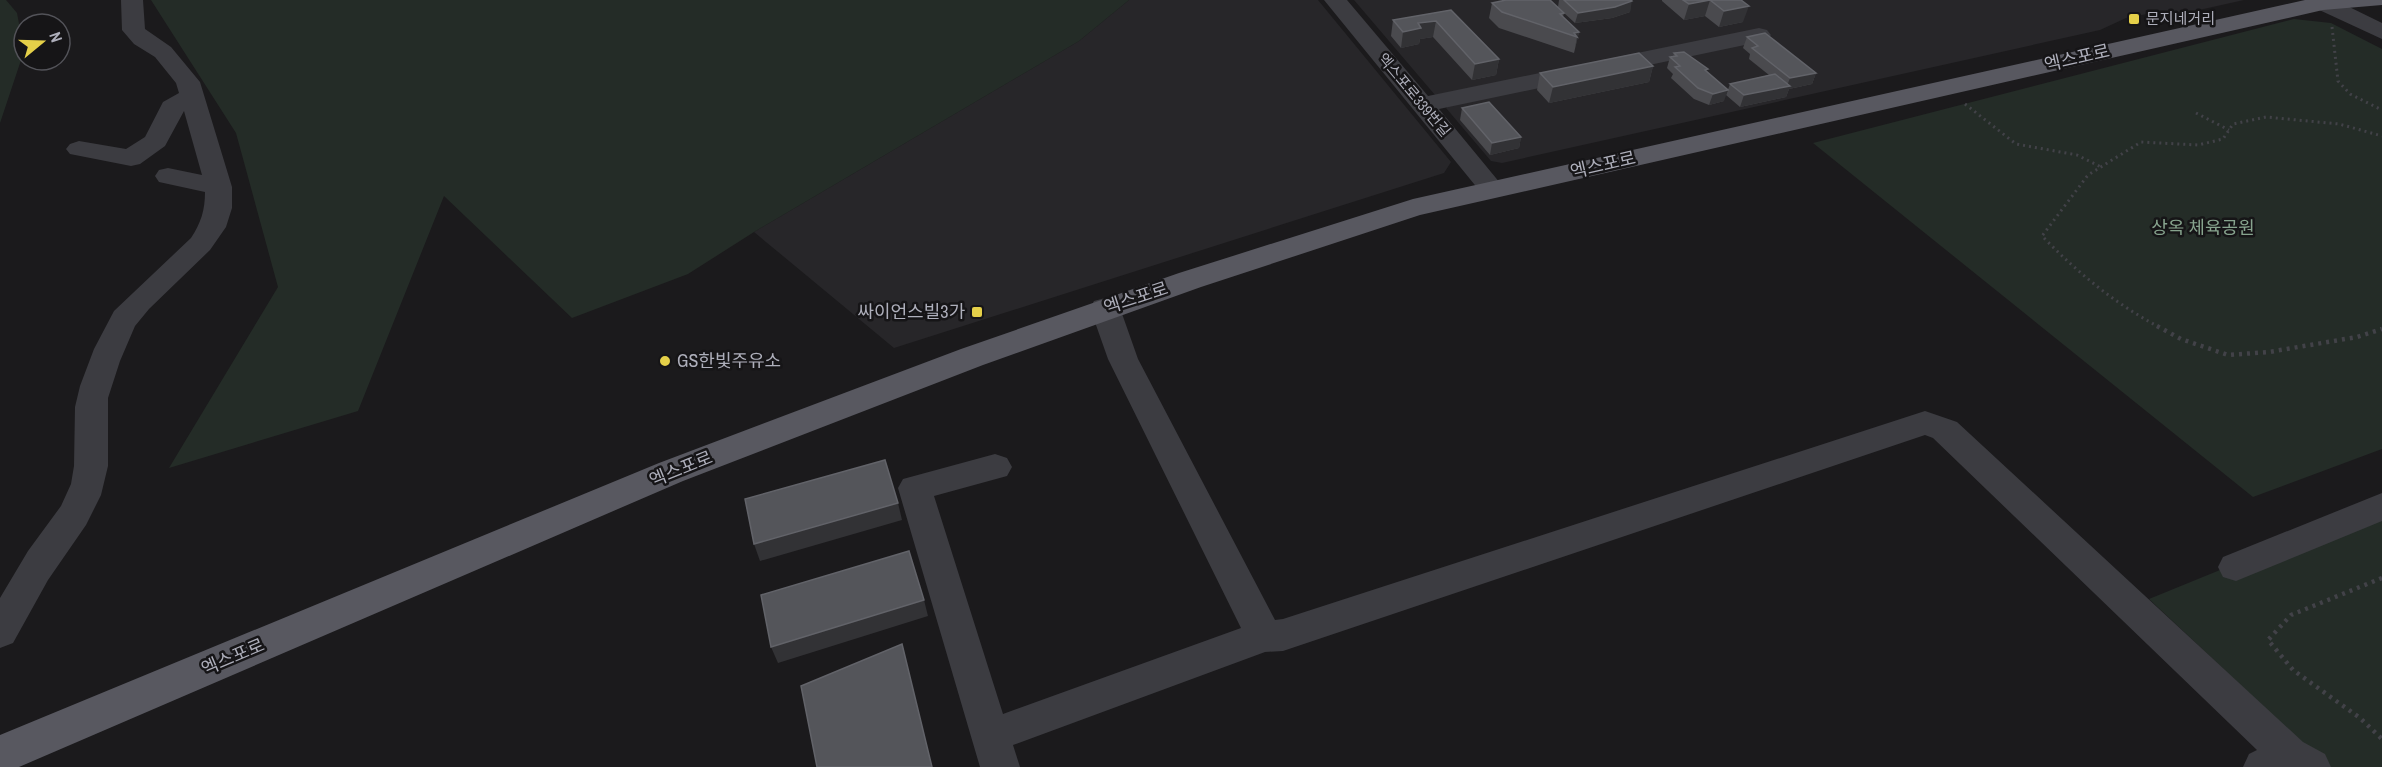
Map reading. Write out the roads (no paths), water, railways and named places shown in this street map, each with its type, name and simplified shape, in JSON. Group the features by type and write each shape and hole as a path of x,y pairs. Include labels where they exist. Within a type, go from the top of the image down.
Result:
{"main road":[{"name":"엑스포로","path":"0,755 671,472 1105,308 1413,208 2325,6 2374,0"}],"street":[{"path":"0,632 42,560 76,514 89,482 91,404 110,347 126,318 205,238 216,219 220,202 219,187 188,82 163,52 142,39 134,30 132,0"},
{"name":"엑스포로339번길","path":"1335,0 1492,189"},
{"path":"2325,6 2382,32"},
{"path":"1422,105 1759,35"},
{"path":"80,149 131,158 156,141 172,107 192,96"},
{"path":"168,176 219,187"},
{"path":"1105,308 1123,359 1264,636"},
{"path":"995,467 915,488 995,752 1264,636 1283,635 1925,423 1945,430 2287,763"},
{"path":"2236,567 2382,506"}],"place":[{"name":"문지네거리","path":"2134,19"},
{"name":"싸이언스빌3가","path":"977,312"},
{"name":"GS한빛주유소","path":"665,361"}],"park label":[{"name":"상옥 체육공원","path":"2203,228"}]}
